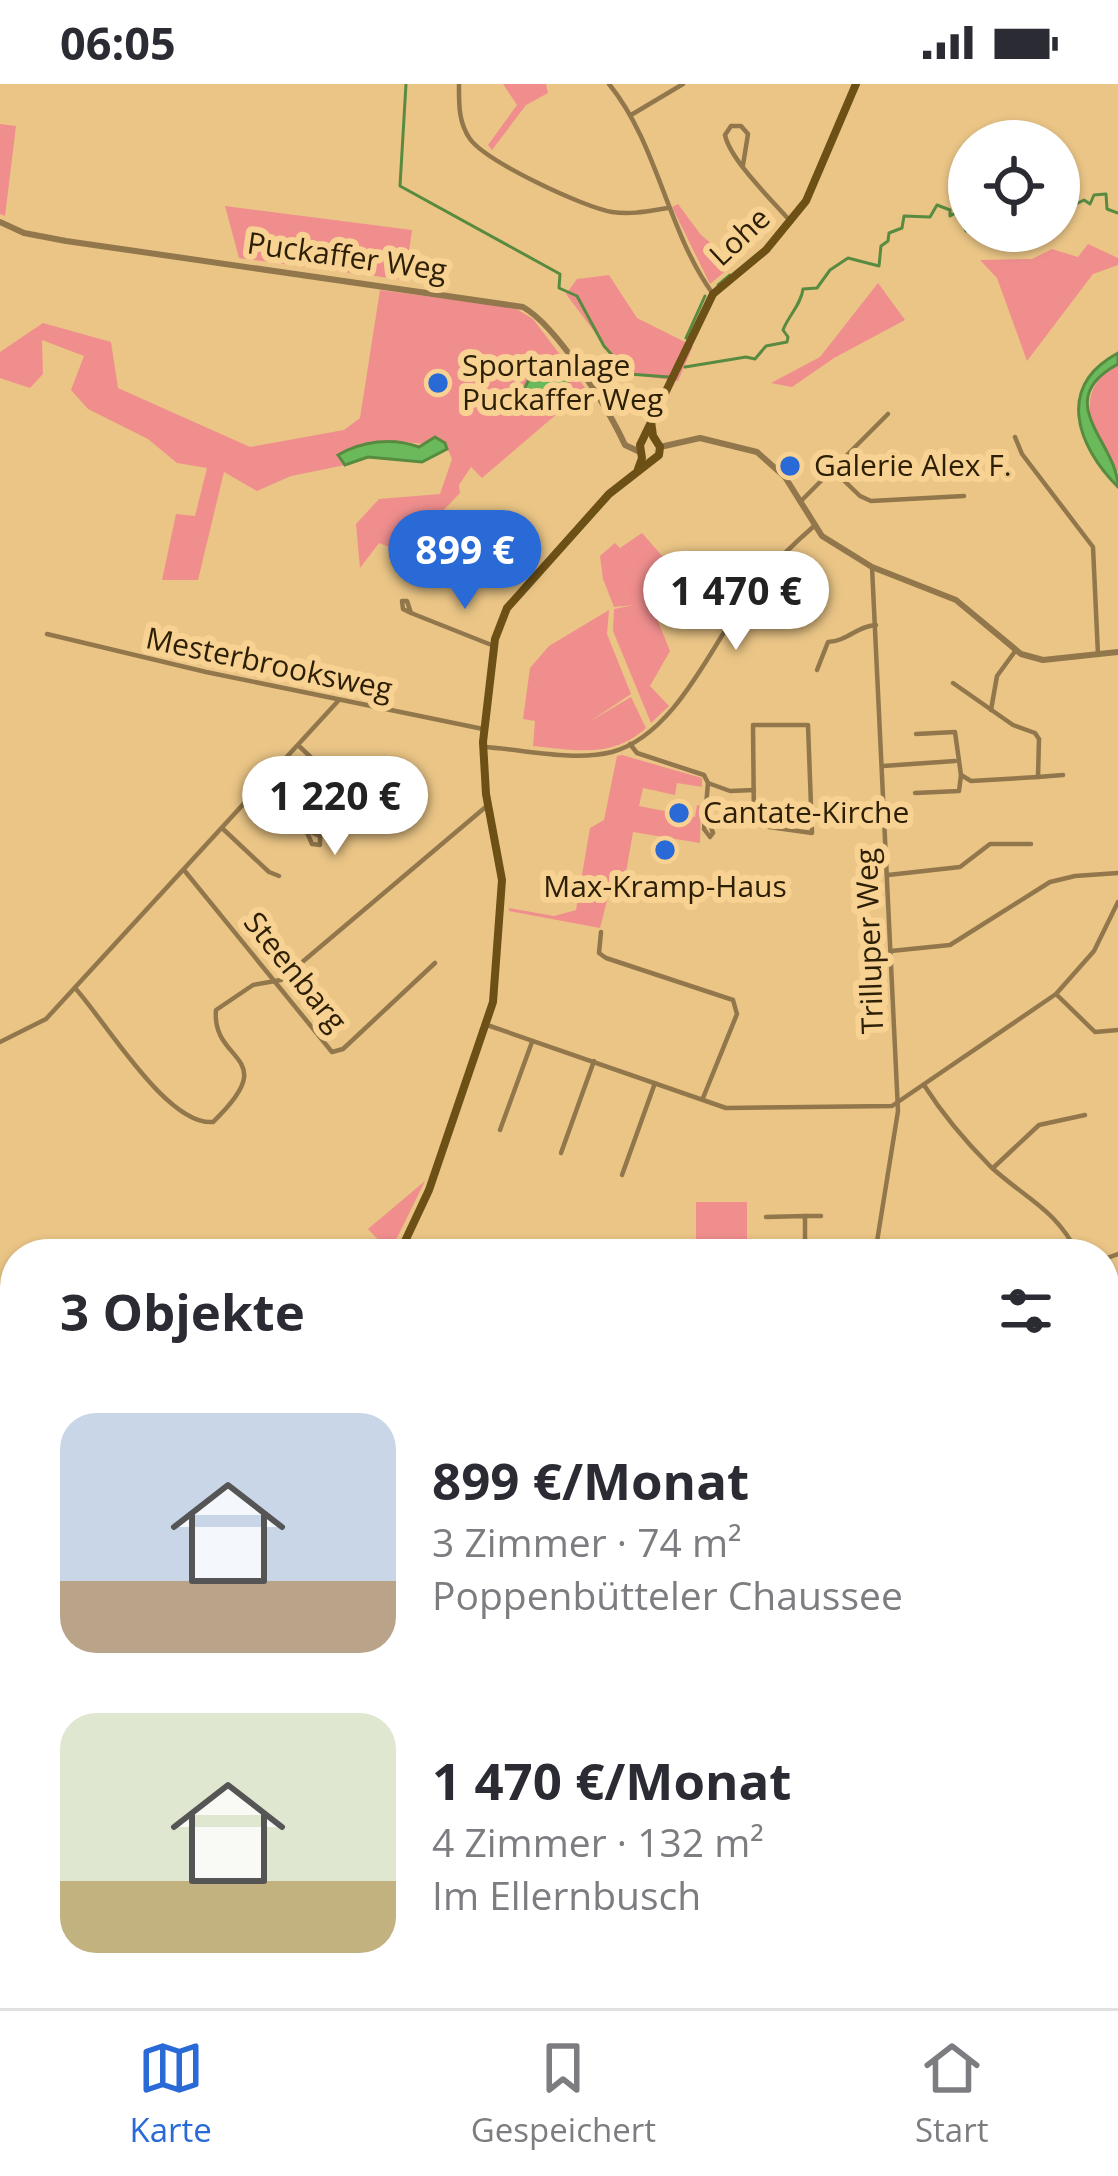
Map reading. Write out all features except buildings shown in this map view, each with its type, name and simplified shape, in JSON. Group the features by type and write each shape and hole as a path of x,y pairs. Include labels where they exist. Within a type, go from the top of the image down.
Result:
{"main road":[{"name":"Lohe","path":"647,446 651,421 713,294 766,250 791,222 812,189 856,84"},
{"path":"406,1239 425,1202 487,1025 494,992 502,874 482,747 494,646 507,608 609,494 659,454 647,446 637,470"}],"street":[{"path":"460,84 466,132 488,154 588,206 622,213 668,208"},
{"path":"609,84 631,116 668,208 713,294"},
{"path":"631,116 682,84"},
{"path":"743,165 748,134 741,126 731,126 725,141 743,165 791,222"},
{"name":"Puckaffer Weg","path":"0,222 42,237 523,307 538,317 586,380 614,418 623,440 647,446 691,437 742,446 778,468 814,527"},
{"path":"800,502 888,414"},
{"path":"1015,437 1022,454 1093,548 1098,655"},
{"path":"833,470 871,501 964,496"},
{"path":"482,747 593,754 630,744 665,715 693,682 750,593 814,527 872,567 956,600 1016,650 1043,660 1118,652"},
{"name":"Trilluper Weg","path":"872,567 898,1102 888,1193 877,1239"},
{"path":"411,613 494,646"},
{"path":"817,670 828,642 842,641 863,626 876,625"},
{"name":"Mesterbrooksweg","path":"47,634 483,729"},
{"path":"991,710 997,676 1016,650"},
{"path":"953,683 1039,739 1038,777"},
{"path":"0,1042 46,1019 339,700"},
{"path":"753,725 808,725 812,832 754,825 754,790 753,725"},
{"path":"915,793 959,791 961,775 955,732 916,734"},
{"path":"630,744 637,753 704,776 707,814"},
{"path":"300,747 344,788"},
{"path":"883,766 957,761"},
{"path":"961,775 971,782 1064,775"},
{"path":"707,783 754,790"},
{"path":"262,787 306,830"},
{"path":"75,988 152,1087 186,1117 213,1122 244,1086 245,1067 219,1030 217,1010 253,985 281,980 488,805"},
{"path":"222,828 268,872 279,876"},
{"path":"888,874 960,867 990,844 1031,844"},
{"name":"Steenbarg","path":"184,870 332,1052 343,1048 435,964"},
{"path":"890,951 950,945 1050,882 1118,873"},
{"path":"487,1025 739,1110 892,1106 1056,994 1094,951 1118,902"},
{"path":"601,932 598,953 606,958 726,997 737,1006 703,1100"},
{"path":"1056,994 1096,1032 1118,1030"},
{"path":"500,1130 532,1042"},
{"path":"561,1153 594,1061"},
{"path":"622,1175 655,1083"},
{"path":"924,1084 960,1134 993,1168 1064,1226 1070,1239"},
{"path":"993,1168 1039,1125 1085,1115"},
{"path":"805,1216 805,1239"},
{"path":"766,1217 821,1216"}],"shaded area":[{"path":"503,84 546,84 548,93 526,105 492,150 488,145 517,105"},
{"path":"0,124 16,126 5,216 0,214"},
{"path":"678,204 701,235 735,263 710,284 672,207"},
{"path":"225,206 412,230 405,280 239,258"},
{"path":"1088,244 1118,258 1118,265 1093,274 1027,361 997,278 980,260 1032,259 1046,252 1078,257"},
{"path":"609,275 637,318 693,346 678,381 626,374 566,294 577,279"},
{"path":"878,283 905,320 792,387 771,383 820,357"},
{"path":"380,290 515,308 533,319 586,389 482,478 471,467 459,485 460,493 438,516 407,525 389,547 379,543 360,568 356,524 379,499 440,494 452,459 445,443 368,447 339,455 345,465 291,476 257,491 224,472 198,580 162,580 176,514 195,516 207,468 177,463 148,439 88,409 71,390 84,356 42,340 43,374 30,388 0,378 0,352 43,323 111,342 118,388 250,447 344,430 360,418"},
{"path":"1118,353 1118,364 1098,378 1089,393 1088,408 1118,487 1092,453 1079,417 1086,382"},
{"path":"545,357 556,361 568,383 536,407 524,390 536,363"},
{"path":"1118,364 1118,472 1094,429 1090,400 1103,375"},
{"path":"435,437 447,449 422,462 368,457 345,465 338,455 377,442 419,447"},
{"path":"642,533 684,581 657,619 670,651 650,686 669,706 651,723 613,631 614,609 634,605 614,607 600,556 615,543 620,548"},
{"path":"609,610 607,634 631,694 589,722 631,697 646,728 606,748 533,746 535,721 523,719 530,668 549,646"},
{"path":"617,756 702,778 702,787 677,783 675,795 643,788 639,806 695,817 697,805 701,806 700,843 633,832 624,884 609,893 600,928 509,911 554,916 576,910 590,828 604,820"},
{"path":"425,1181 396,1239 378,1239 368,1229"},
{"path":"696,1202 747,1202 747,1239 696,1239"}],"waterway":[{"path":"406,84 400,186 560,274 559,288 577,296 604,346 629,374 669,377"},
{"path":"1080,202 1090,204 1094,195 1106,194 1107,209 1118,213"},
{"path":"685,367 755,359 766,346 787,342 783,330 803,289 817,288 830,270 848,258 879,266 881,246 889,233 902,228 904,216 930,217 937,205 948,209"},
{"path":"718,285 730,275"},
{"path":"686,338 705,296"}],"place":[{"name":"Sportanlage Puckaffer Weg","path":"438,383"},
{"name":"Galerie Alex F.","path":"790,466"},
{"name":"Cantate-Kirche","path":"679,813"},
{"name":"Max-Kramp-Haus","path":"665,850"}]}
